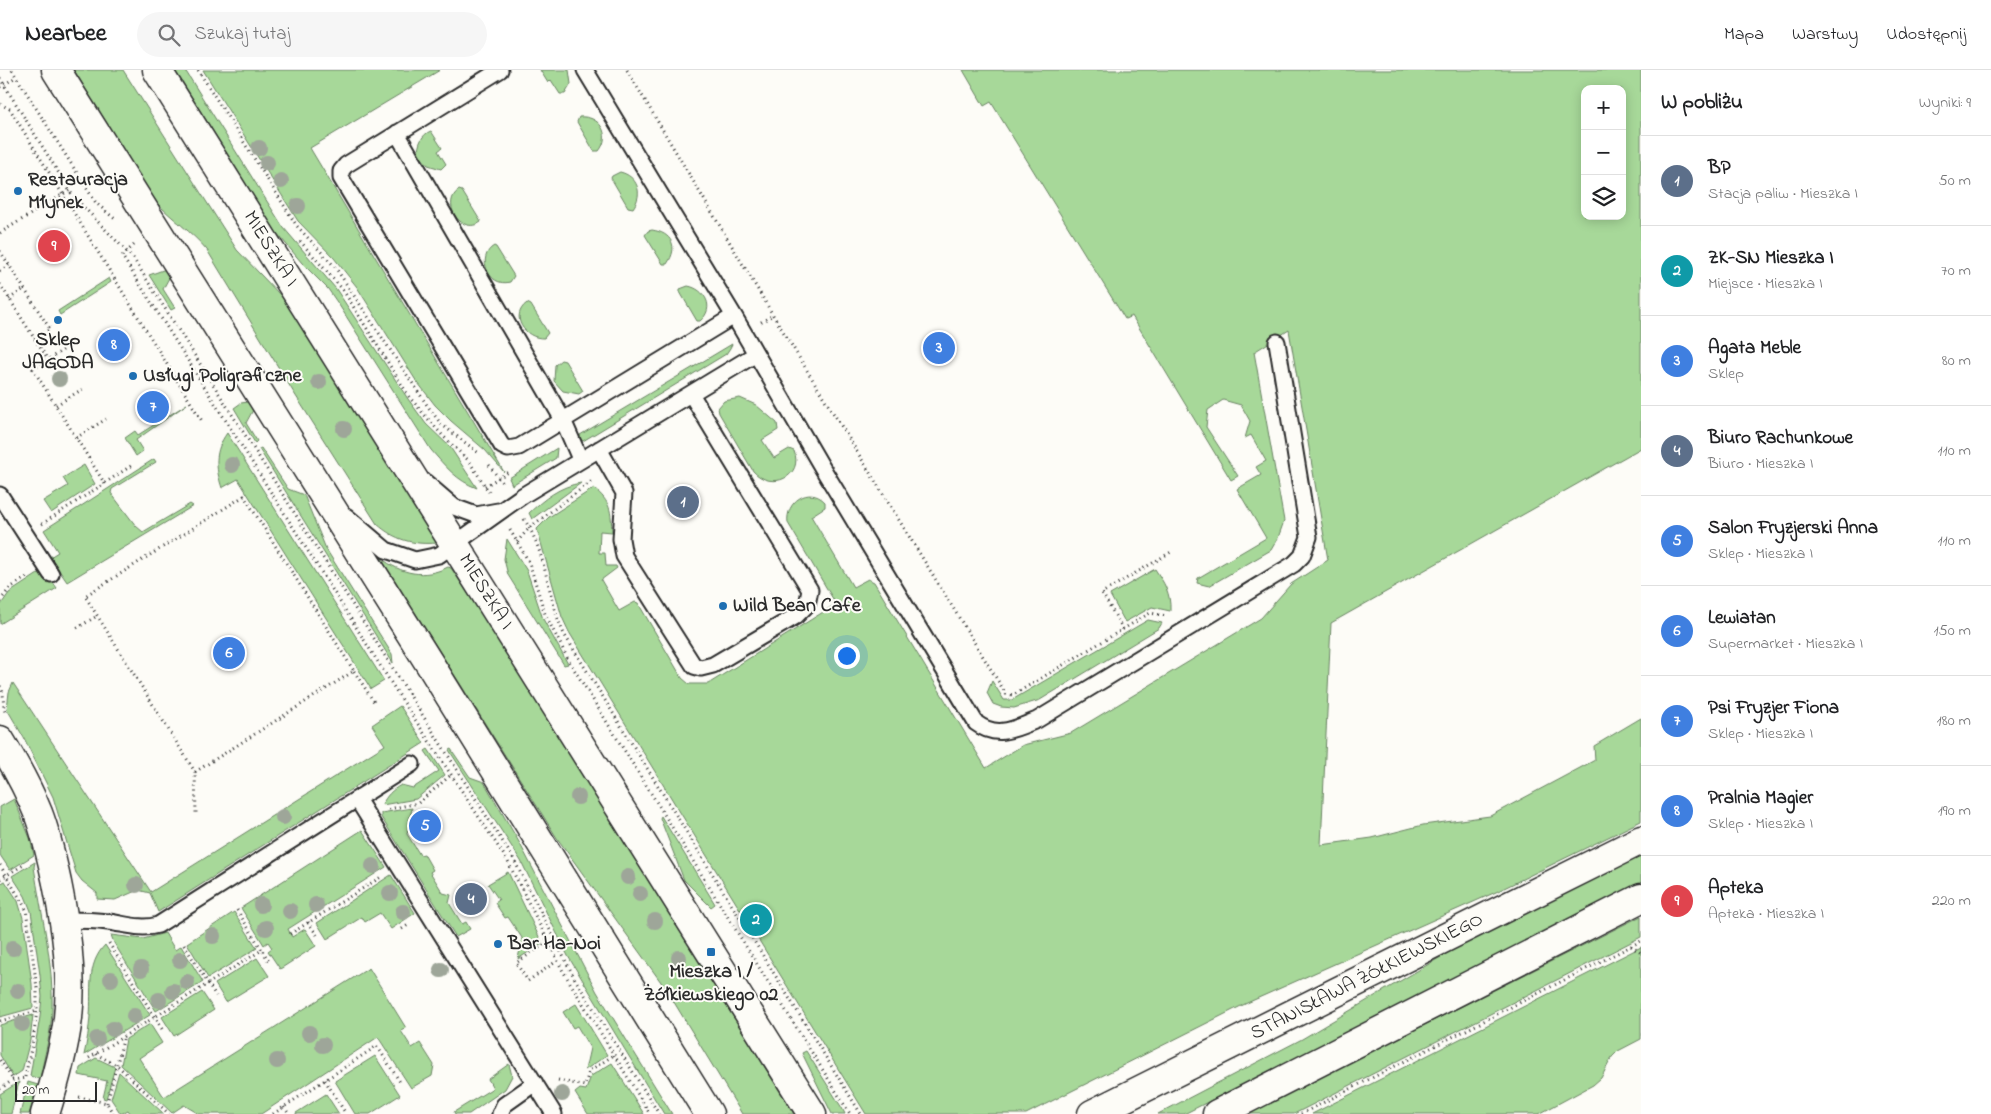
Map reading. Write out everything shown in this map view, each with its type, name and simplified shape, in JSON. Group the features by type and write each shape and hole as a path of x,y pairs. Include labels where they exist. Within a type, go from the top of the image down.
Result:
{"street":[{"path":"56,70 709,1114"},
{"name":"MIESZKA I","path":"158,70 812,1114"},
{"path":"0,740 39,814 49,846 65,920 69,960 68,1017 63,1051 46,1114"},
{"name":"STANISŁAWA ŻÓŁKIEWSKIEGO","path":"1092,1114 1641,840"},
{"path":"1217,1114 1641,898"}],"lane":[{"path":"500,70 346,165 341,171 340,178 502,446 508,449 519,447 734,316"},
{"path":"585,70 976,723 985,730 1006,732 1037,720 1294,564 1302,556 1309,537 1277,342"},
{"path":"397,133 564,420 580,459"},
{"path":"323,495 386,550 398,556 415,560 439,555 500,511 580,459 756,354"},
{"path":"599,449 624,493 621,539 624,556 694,666 701,668 713,665 801,611 807,605 810,590 691,394"},
{"path":"404,465 454,507 476,515 500,511"},
{"path":"0,495 51,574"},
{"path":"65,920 97,920 144,927 158,925 412,764"},
{"path":"357,799 554,1114"},
{"path":"500,1114 504,1105 535,1084"}],"path":[{"path":"12,70 96,203 121,224"},
{"path":"198,70 297,226 335,267 429,408 442,424 480,454 499,478 530,527 541,556 557,620 564,634 861,1114"},
{"path":"627,70 778,323 1006,694 1013,695 1150,613 1170,617"},
{"path":"0,88 16,77"},
{"path":"0,78 78,202 127,251 512,858 575,979 659,1114"},
{"path":"0,104 10,109 202,421"},
{"path":"0,233 70,190"},
{"path":"296,236 343,290 410,398 442,435 469,461 529,562 546,614 569,661 850,1114"},
{"path":"137,242 122,256 126,263 384,672 507,860 557,961 650,1114"},
{"path":"0,251 50,329 34,338"},
{"path":"0,271 9,265"},
{"path":"0,284 48,360"},
{"path":"10,299 24,289"},
{"path":"63,350 33,369 105,484"},
{"path":"56,405 86,387"},
{"path":"76,438 106,419"},
{"path":"46,522 134,464"},
{"path":"517,542 530,527 611,468"},
{"path":"196,813 196,772 85,596 244,496 374,702"},
{"path":"1123,629 1102,593 1171,552"},
{"path":"0,601 10,588 31,574"},
{"path":"77,628 97,616"},
{"path":"196,772 354,672"},
{"path":"366,814 418,803 452,775"},
{"path":"0,865 23,902 28,917 36,988 37,1011 33,1040 22,1087"},
{"path":"290,934 399,866"},
{"path":"237,910 270,963"},
{"path":"308,922 317,935"},
{"path":"106,940 162,1030"},
{"path":"1301,1114 1641,941"},
{"path":"548,942 516,963 528,980 557,961"},
{"path":"184,945 216,996"},
{"path":"1631,946 1641,953"},
{"path":"84,1062 262,950"},
{"path":"0,1021 37,1011"},
{"path":"113,1114 107,1103 118,1066 124,1036"},
{"path":"273,1114 377,1046 400,1082"},
{"path":"96,1054 118,1066 169,1114"},
{"path":"535,1084 545,1076 585,1086 590,1071 614,1055"},
{"path":"0,1060 13,1080"},
{"path":"325,1080 346,1114"},
{"path":"71,1095 107,1103"},
{"path":"284,1107 289,1114"}],"green space":[{"path":"74,70 123,70 237,250 283,298 437,543 412,542 398,538 377,524 207,250 155,201"},
{"path":"175,70 185,70 283,227 336,289 408,399 426,424 450,447 477,488 457,477 431,450 328,289 302,263 276,232"},
{"path":"203,70 440,70 310,148 504,472 485,450 435,405 415,379 357,287 334,258 298,221"},
{"path":"540,70 569,70 571,84 565,94 560,94 551,80 548,83"},
{"path":"963,70 1641,70 1641,448 1331,623 1321,845 1372,838 1423,825 1490,816 1595,760 1594,746 1641,718 1641,821 1496,892 1247,1003 1026,1114 866,1114 569,632 562,617 537,529 549,517 594,488 607,503 611,518 612,532 600,531 599,553 605,553 606,566 616,566 617,568 601,580 619,611 635,602 638,603 682,678 689,684 708,684 836,604 788,523 790,508 799,498 812,495 819,497 825,502 825,507 811,516 853,587 868,579 874,582 986,768 1023,745 1071,733 1261,618 1291,584 1328,560 1289,330 1254,352 1284,521 1278,538 1271,550 1209,586 1197,583 1198,578 1266,538 1237,489 1261,475 1256,467 1266,461 1251,435 1245,438 1250,421 1241,405 1223,400 1208,410 1206,427 1238,476 1231,480 1132,316 1125,319 991,102 984,106"},
{"path":"579,117 593,119 602,127 604,139 599,151 594,151 577,122"},
{"path":"431,131 442,148 438,151 446,164 441,169 428,165 418,154 421,140 425,134"},
{"path":"620,172 631,177 637,186 638,197 633,208 628,207 611,178"},
{"path":"459,190 462,191 481,222 474,225 466,225 455,216 452,210 452,202"},
{"path":"652,230 664,234 672,242 673,252 667,264 663,264 645,235 648,231"},
{"path":"494,246 514,276 510,282 502,283 496,280 487,270 486,257"},
{"path":"166,269 170,276 163,289 175,308 171,310 149,275"},
{"path":"109,278 111,282 60,315 58,311"},
{"path":"688,286 699,291 708,305 705,316 700,321 697,321 680,292 680,289"},
{"path":"527,303 531,305 548,333 544,338 531,335 519,320 519,314"},
{"path":"732,344 726,354 583,441 580,439 580,435"},
{"path":"561,360 565,361 583,391 579,394 563,391 554,381 555,365"},
{"path":"740,398 756,405 777,423 778,430 762,440 774,458 789,449 794,451 796,460 794,468 784,478 769,480 753,471 719,413 718,408 724,401"},
{"path":"248,402 253,410 246,423 257,441 255,443 234,408 241,403"},
{"path":"187,404 136,440 143,451 136,456 125,438 135,431 138,435"},
{"path":"227,433 384,681 371,689 238,479 222,488 217,459 220,446"},
{"path":"261,448 288,489 304,495 326,549 392,654 393,663 259,449"},
{"path":"557,448 556,458 512,485 509,478"},
{"path":"154,459 156,462 112,489 111,493 136,526 143,532 190,504 193,506 67,582 50,557 58,552 44,530"},
{"path":"84,465 95,484 51,513 43,501 68,486 63,478"},
{"path":"581,483 532,519 529,513 547,498 559,490"},
{"path":"507,539 527,571 543,619 568,664 564,665 508,575 504,559"},
{"path":"381,558 397,568 413,573 430,573 448,567 451,568 794,1114 742,1114 666,989 557,838"},
{"path":"1155,569 1168,593 1170,611 1152,607 1125,622 1110,595"},
{"path":"44,570 57,588 0,624 0,606 9,593"},
{"path":"1148,620 1162,623 1159,628 1040,700 1014,708 1001,707 993,704 987,693 992,681 1004,700 1012,700"},
{"path":"13,683 151,892 385,745 372,725 400,706 424,743 158,912 150,893 138,890 115,900 97,899 97,893 82,881 76,873 53,797 24,738 7,709 9,692"},
{"path":"428,749 445,775 416,799 382,805 387,796 401,785 413,788 439,771 425,751"},
{"path":"451,749 470,777 484,782 519,842 597,992 672,1114 664,1114 568,956 521,861 449,750"},
{"path":"14,799 30,838 34,855 10,870 0,855 0,807"},
{"path":"412,808 407,834 420,855 424,854 433,870 430,872 443,893 451,895 449,903 462,924 466,922 470,929 456,937 381,817 381,813"},
{"path":"661,816 715,904 711,907 684,880 660,818"},
{"path":"362,830 386,867 288,929 292,937 305,929 316,946 280,969 268,951 272,948 268,942 264,945 241,908"},
{"path":"1641,854 1641,883 1184,1114 1158,1114 1302,1039 1456,948"},
{"path":"35,862 34,867 49,957 52,993 50,1028 40,1079 30,1076 42,997 40,975 31,911 25,896 12,876"},
{"path":"508,872 542,943 518,959 522,938 508,917 505,918 495,903 499,900 488,884"},
{"path":"391,875 415,913 391,929 380,913 365,922 362,917 327,939 317,923"},
{"path":"5,881 18,901 23,918 32,984 33,1008 0,1017 0,884"},
{"path":"234,912 257,948 208,978 187,943"},
{"path":"1641,916 1641,937 1294,1114 1248,1114"},
{"path":"165,933 175,950 181,946 203,982 156,1011 111,935 143,939"},
{"path":"105,945 150,1015 84,1055 90,1021 92,969"},
{"path":"1641,947 1641,1039 1618,1051 1612,1057 1601,1078 1593,1085 1539,1114 1312,1114"},
{"path":"257,958 269,976 226,1002 215,984"},
{"path":"369,968 406,1028 401,1031 412,1048 420,1043 434,1065 432,1076 411,1088 378,1037 261,1114 199,1114 184,1105 172,1113 121,1065 126,1039 150,1024 162,1043 139,1058 164,1097"},
{"path":"202,992 214,1010 174,1036 162,1017"},
{"path":"576,1004 607,1055 585,1070 590,1048 577,1026 573,1028 563,1012"},
{"path":"33,1015 30,1040 22,1071 13,1077 0,1055 0,1025"},
{"path":"806,1051 845,1114 832,1114 802,1053"},
{"path":"375,1056 400,1095 370,1114 355,1114 335,1081"},
{"path":"96,1058 115,1067 106,1099 103,1098 107,1081 79,1075 80,1068"},
{"path":"612,1063 644,1114 588,1114 575,1093 580,1089 586,1090 591,1076"},
{"path":"509,1064 512,1076 505,1089 469,1114 455,1114 454,1112 493,1088 488,1079"},
{"path":"119,1072 164,1114 131,1114 128,1110 121,1114 111,1099"},
{"path":"19,1082 11,1114 0,1114 0,1094"},
{"path":"28,1082 38,1085 29,1114 20,1114"},
{"path":"326,1094 339,1114 296,1114 296,1113"}],"place":[{"name":"Restauracja Młynek","path":"18,191"},
{"name":"Apteka","path":"54,246"},
{"name":"Sklep JAGODA","path":"58,320"},
{"name":"Pralnia Magier","path":"114,345"},
{"name":"Agata Meble","path":"939,348"},
{"name":"Usługi Poligraficzne","path":"133,376"},
{"name":"Psi Fryzjer Fiona","path":"153,407"},
{"name":"BP","path":"683,502"},
{"name":"Wild Bean Cafe","path":"723,606"},
{"name":"Lewiatan","path":"229,653"},
{"name":"Salon Fryzjerski Anna","path":"425,826"},
{"name":"Biuro Rachunkowe","path":"471,899"},
{"name":"ZK-SN Mieszka I","path":"756,920"},
{"name":"Bar Ha-Noi","path":"498,944"},
{"name":"Mieszka I / Żółkiewskiego 02","path":"711,952"}]}
